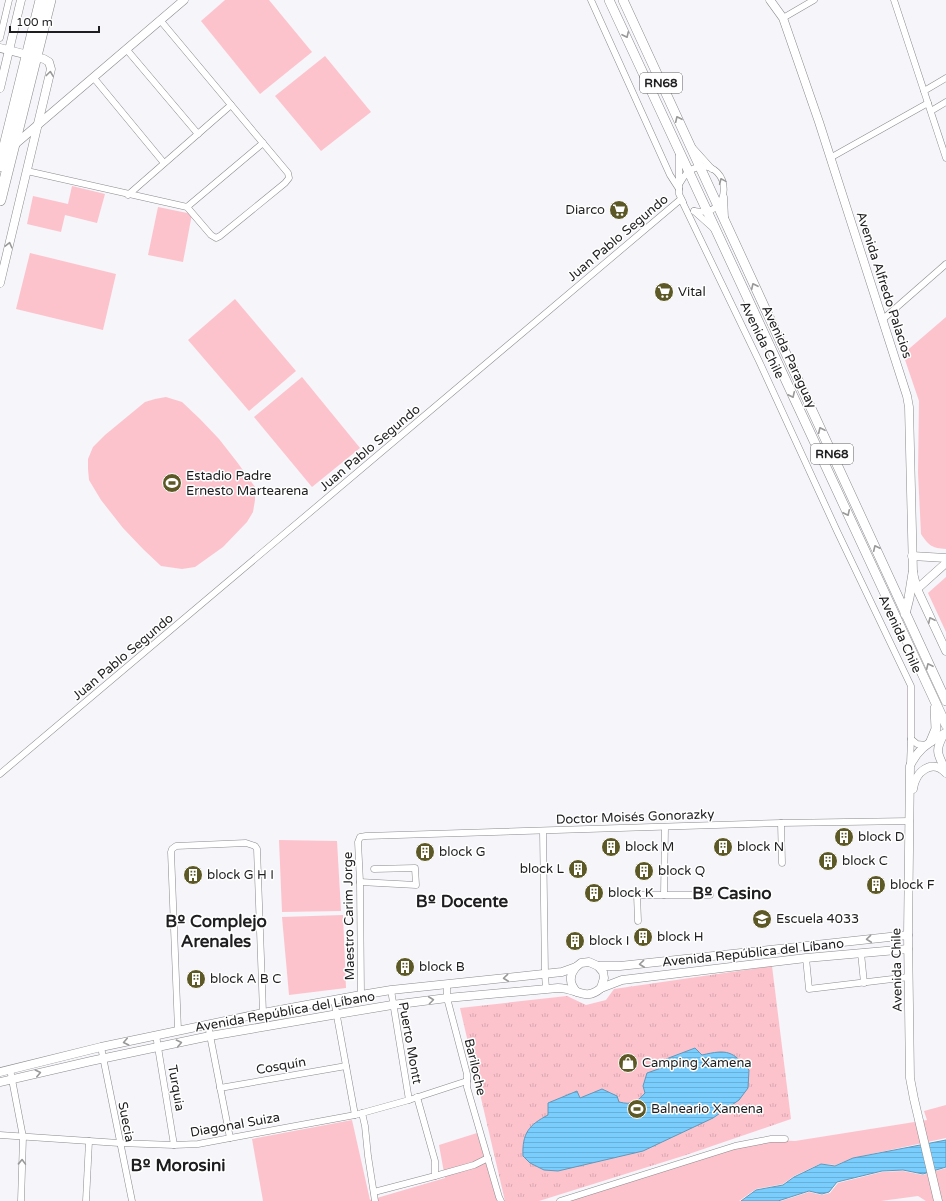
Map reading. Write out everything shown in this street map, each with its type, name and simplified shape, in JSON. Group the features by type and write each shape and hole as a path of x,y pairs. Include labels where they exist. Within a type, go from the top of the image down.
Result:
{"highway":[{"path":"32,56 41,0"},
{"path":"0,200 3,153 50,0"}],"main road":[{"name":"Avenida Paraguay","path":"609,0 934,700 946,730"},
{"name":"Avenida Paraguay","path":"623,0 946,701"},
{"path":"906,614 913,573"},
{"path":"909,598 917,589"},
{"path":"928,743 935,734 937,725 934,700"}],"street":[{"path":"0,38 9,0"},
{"path":"0,88 21,0"},
{"path":"3,153 127,50 184,0"},
{"path":"591,0 670,175 680,186"},
{"name":"Avenida Alfredo Palacios","path":"770,0 782,18 816,114 902,379 909,407 913,573 917,589 946,651"},
{"path":"782,18 814,0"},
{"path":"894,0 946,158"},
{"path":"27,171 128,195 187,207 211,235 216,238 285,183 289,178 288,173 160,20"},
{"path":"0,48 44,59 51,65 52,70 0,283"},
{"path":"127,50 198,134"},
{"path":"93,78 164,163"},
{"path":"924,91 946,78"},
{"path":"45,99 50,105 60,105"},
{"path":"931,111 946,102"},
{"path":"830,158 928,104"},
{"path":"128,195 231,105"},
{"path":"187,207 263,143"},
{"path":"689,143 723,180 725,223"},
{"path":"679,148 680,186"},
{"path":"680,186 683,177 689,171 700,167 714,170"},
{"name":"Avenida Chile","path":"680,186 681,199 802,452 837,531 911,686 912,739 910,766 908,935 910,1078 938,1201"},
{"path":"694,211 708,212 722,201 724,194"},
{"path":"681,199 684,204 717,232"},
{"name":"Juan Pablo Segundo","path":"0,774 681,199"},
{"path":"882,320 946,264"},
{"path":"912,556 946,558"},
{"path":"917,589 946,563"},
{"path":"910,766 916,754 946,730"},
{"path":"946,730 937,750 946,772"},
{"path":"912,739 917,744 928,743"},
{"path":"910,803 915,780 918,775 929,767 935,766 946,772"},
{"name":"Doctor Moisés Gonorazky","path":"360,837 781,823 910,821"},
{"path":"781,823 782,863"},
{"path":"664,895 665,827"},
{"path":"543,831 546,989"},
{"name":"Maestro Carim Jorge","path":"360,837 358,842 360,882 361,995"},
{"path":"178,1030 171,852 176,846 246,842 255,846 257,849 263,1013"},
{"path":"360,882 416,885 415,868 374,869"},
{"path":"638,921 637,895 710,895"},
{"name":"Avenida República del Líbano","path":"598,966 620,966 908,935"},
{"name":"Avenida República del Líbano","path":"601,988 622,980 806,958 908,949"},
{"path":"764,951 769,958 765,963"},
{"path":"861,953 864,983"},
{"path":"724,968 719,964 720,960 727,955"},
{"path":"806,958 809,989 909,977"},
{"path":"589,962 598,966 603,972 604,978 601,988 593,994 585,995 578,992 571,983 571,977 576,967 581,963 589,962"},
{"name":"Avenida República del Líbano","path":"0,1072 178,1030 361,995 391,990 562,972 576,967"},
{"name":"Bariloche","path":"447,984 447,998 467,1074 468,1087 501,1201"},
{"name":"Avenida República del Líbano","path":"0,1082 210,1036 392,1005 447,998 546,989 567,988 578,992"},
{"name":"Puerto Montt","path":"391,990 392,1005 409,1100"},
{"path":"334,1000 338,1014 346,1066 359,1114 365,1126 375,1201"},
{"path":"208,1025 230,1138"},
{"name":"Turquia","path":"156,1035 174,1145"},
{"name":"Suecia","path":"101,1047 119,1143 132,1201"},
{"name":"Cosquín","path":"220,1088 346,1066"},
{"path":"10,1069 23,1137 21,1201"},
{"name":"Diagonal Suiza","path":"0,1135 119,1143 174,1145 198,1144 359,1114 409,1100 467,1081"},
{"path":"417,1097 435,1161 435,1176"},
{"path":"560,1201 735,1146 771,1139 786,1139"},
{"path":"86,1201 89,1141"},
{"path":"374,1192 474,1164 488,1156"}],"green space":[{"path":"225,0 269,0 312,52 260,94 201,21"},
{"path":"325,56 371,112 321,151 275,96"},
{"path":"72,186 105,194 97,223 65,215 61,232 27,224 33,196 68,204"},
{"path":"158,207 192,214 183,262 148,255"},
{"path":"30,253 116,274 103,330 16,309"},
{"path":"235,299 296,371 249,411 188,340"},
{"path":"946,317 946,549 931,546 921,534 918,473 919,401 903,354"},
{"path":"302,377 360,448 312,487 254,417"},
{"name":"Estadio Padre Ernesto Martearena","path":"166,397 182,402 200,419 219,439 255,487 253,512 247,522 223,547 195,567 182,569 161,566 143,549 123,528 101,500 89,480 88,459 93,447 105,435 145,402"},
{"path":"946,577 946,632 928,593"},
{"path":"279,840 337,841 341,911 282,912"},
{"path":"343,915 346,988 289,995 282,917"},
{"name":"Camping Xamena","path":"772,966 791,1119 686,1155 539,1201 505,1201 460,1008 567,996 586,1005 606,1000 614,989"},
{"path":"946,1105 946,1138 853,1158 836,1165 820,1164 794,1176 783,1184 756,1189 739,1201 569,1201 736,1147 771,1140 795,1141 927,1120 924,1111"},
{"path":"352,1120 370,1200 445,1178 439,1145 477,1133 497,1201 263,1201 252,1139"},
{"path":"946,1168 946,1201 926,1201 918,1196 881,1201 781,1201 809,1192 822,1195 830,1193 838,1183 882,1172 903,1171 923,1175"}],"water":[{"name":"Balneario Xamena","path":"695,1048 702,1055 724,1052 734,1055 749,1070 748,1088 739,1100 713,1118 643,1151 558,1171 544,1170 530,1163 523,1156 525,1136 531,1126 548,1115 548,1103 577,1091 580,1098 602,1089 617,1096 619,1102 634,1102 645,1093 643,1086 647,1073 667,1066 666,1059"},
{"path":"946,1140 946,1167 923,1174 903,1170 882,1171 837,1182 829,1192 822,1194 809,1191 778,1201 741,1201 756,1190 783,1185 794,1177 821,1164 835,1166 853,1158"}],"place":[{"name":"Diarco","path":"619,210"},
{"name":"Vital","path":"664,292"},
{"name":"Estadio Padre Ernesto Martearena","path":"172,483"},
{"name":"block D","path":"844,837"},
{"name":"block M","path":"611,847"},
{"name":"block N","path":"723,847"},
{"name":"block G","path":"425,852"},
{"name":"block C","path":"828,861"},
{"name":"block L","path":"578,869"},
{"name":"block Q","path":"644,871"},
{"name":"block G H I","path":"193,875"},
{"name":"block F","path":"876,885"},
{"name":"block K","path":"594,893"},
{"name":"Escuela 4033","path":"762,919"},
{"name":"block H","path":"643,937"},
{"name":"block I","path":"575,941"},
{"name":"block B","path":"405,967"},
{"name":"block A B C","path":"196,979"},
{"name":"Camping Xamena","path":"628,1063"},
{"name":"Balneario Xamena","path":"637,1109"}],"district":[{"name":"Bº Casino","path":"732,893"},
{"name":"Bº Docente","path":"462,901"},
{"name":"Bº Complejo Arenales","path":"216,931"},
{"name":"Bº Morosini","path":"178,1165"}]}
